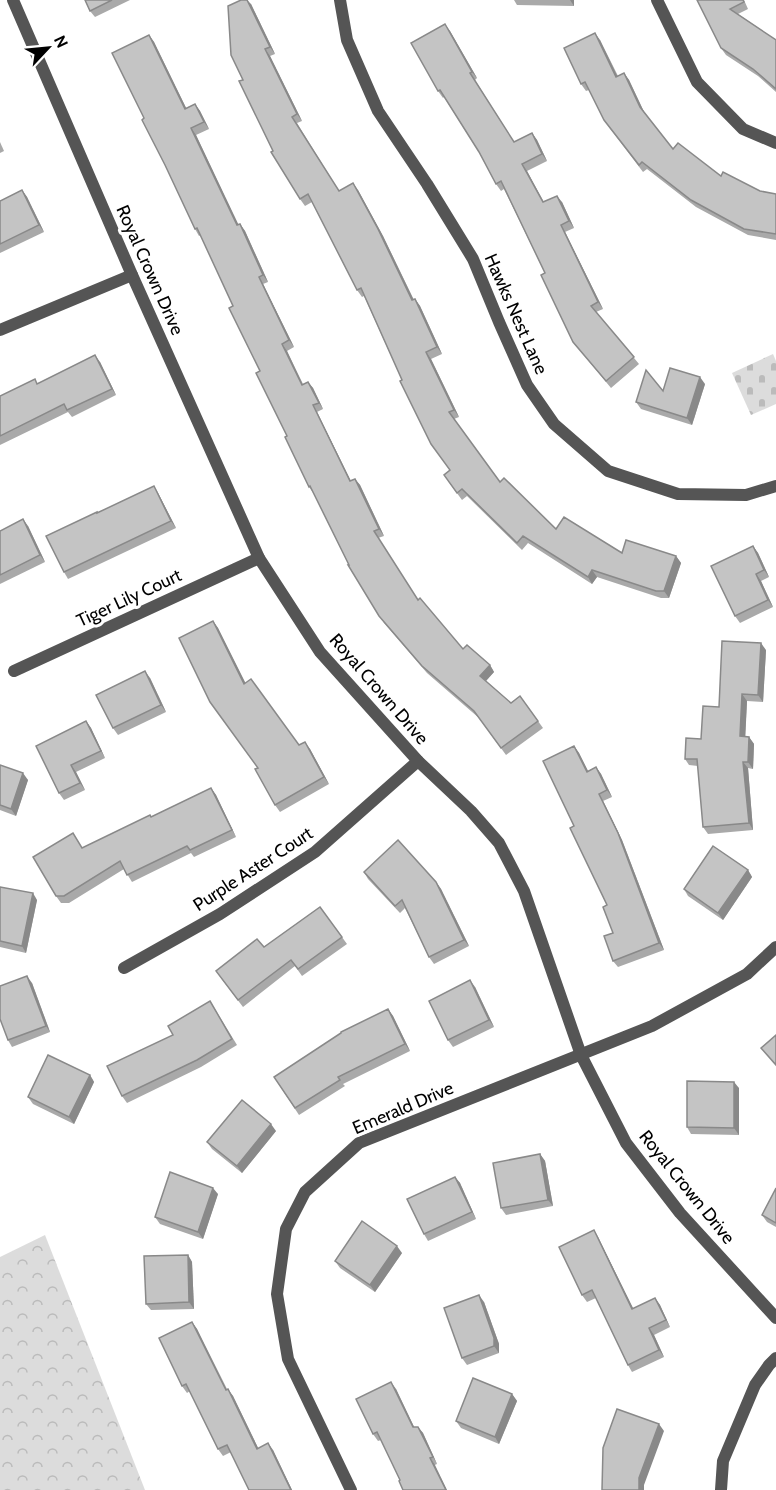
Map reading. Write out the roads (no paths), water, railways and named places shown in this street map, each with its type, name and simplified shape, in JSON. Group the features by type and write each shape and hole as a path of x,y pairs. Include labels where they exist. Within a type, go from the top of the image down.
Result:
{"street":[{"name":"Royal Crown Drive","path":"13,0 132,274 260,558 320,652 418,762 471,811 498,843 524,891 581,1055 626,1143 680,1213 776,1318"},
{"name":"Hawks Nest Lane","path":"340,0 347,40 378,111 428,184 473,259 527,385 554,424 608,471 678,494 746,495 776,486"},
{"path":"657,0 697,82 743,129 776,143"},
{"path":"0,330 132,274"},
{"name":"Tiger Lily Court","path":"14,671 260,558"},
{"name":"Purple Aster Court","path":"124,968 220,914 315,852 418,762"},
{"name":"Emerald Drive","path":"351,1490 288,1359 277,1294 286,1229 305,1192 359,1143 652,1026 747,974 776,947"},
{"path":"722,1490 723,1461 755,1385 776,1359"}]}
